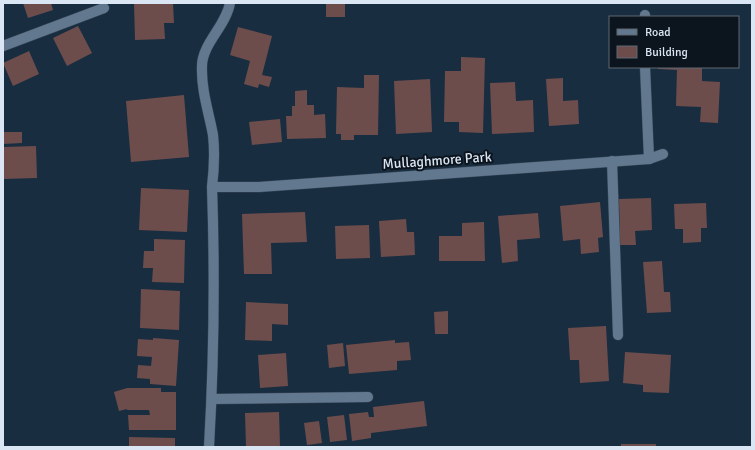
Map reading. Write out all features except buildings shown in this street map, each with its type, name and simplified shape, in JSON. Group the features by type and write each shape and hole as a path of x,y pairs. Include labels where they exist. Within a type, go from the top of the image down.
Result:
{"street":[{"path":"209,447 214,356 212,187 215,163 213,136 206,103 202,65 206,48 221,27 230,3"},
{"path":"3,46 104,8"},
{"path":"645,68 649,159"},
{"name":"Mullaghmore Park","path":"212,187 259,187 649,159 663,154"},
{"path":"612,161 618,335"},
{"path":"212,399 368,397"}]}
